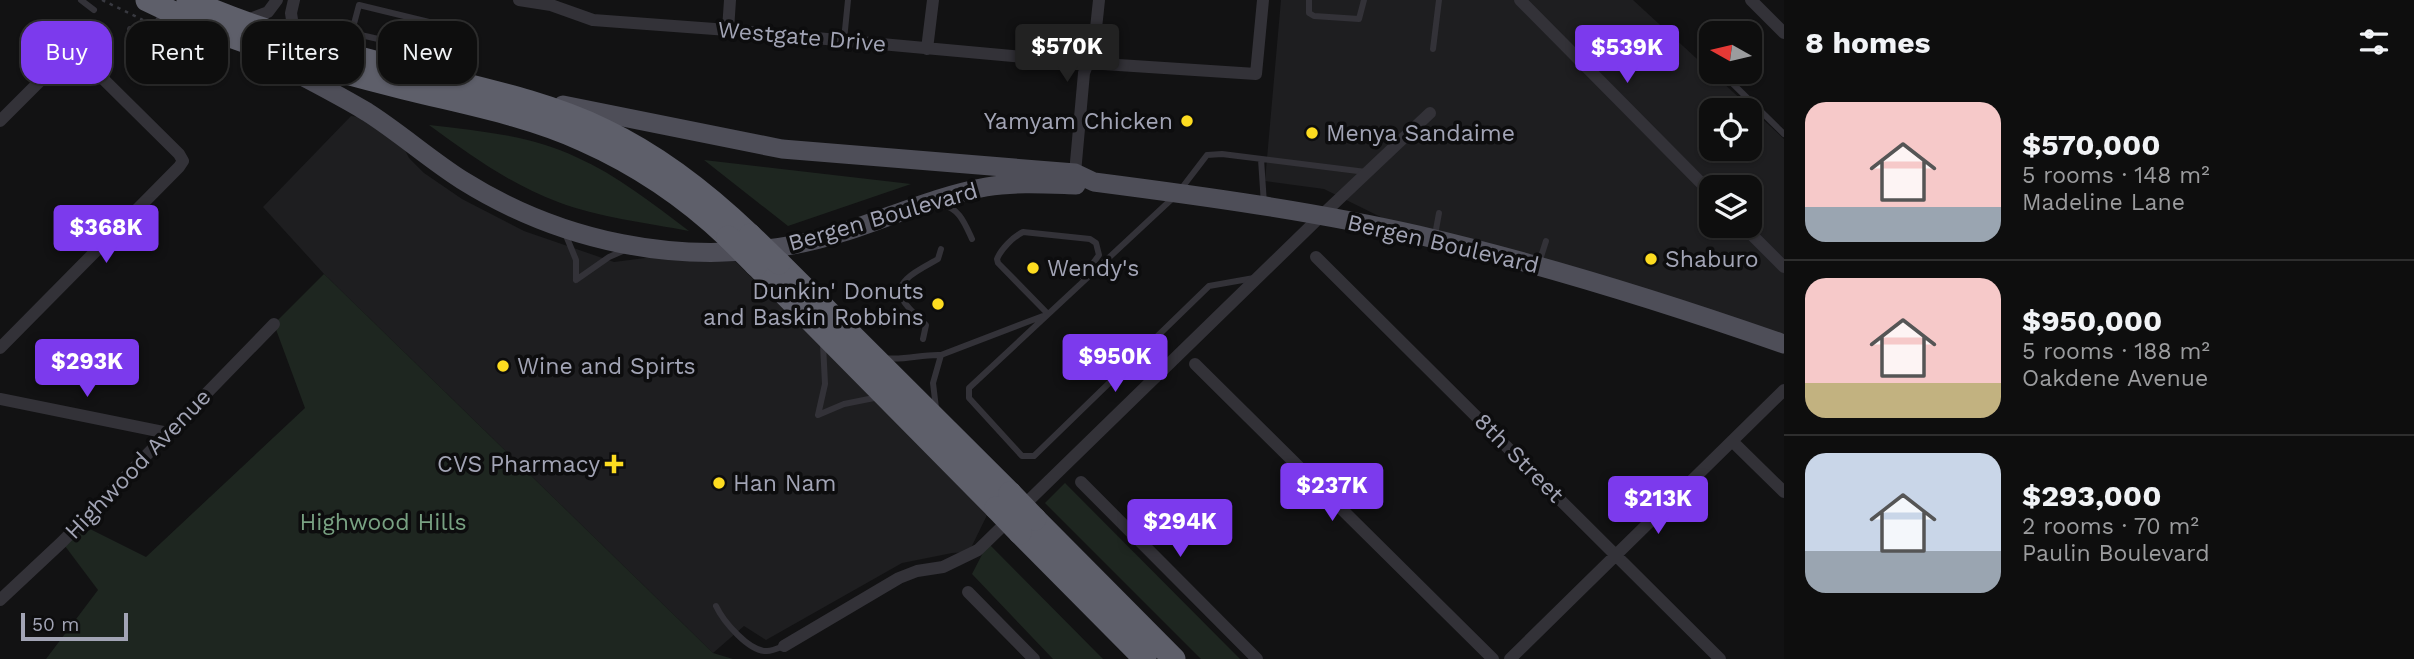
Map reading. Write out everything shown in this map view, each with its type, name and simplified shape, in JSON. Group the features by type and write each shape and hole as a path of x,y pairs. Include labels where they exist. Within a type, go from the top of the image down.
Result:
{"highway":[{"name":"Bergen Boulevard","path":"188,0 242,22"},
{"name":"Bergen Boulevard","path":"157,5 193,21"},
{"path":"228,35 304,62 507,114 580,139 627,161 739,236"},
{"name":"Bergen Boulevard","path":"463,84 467,85"},
{"path":"467,85 554,109 626,141 692,183 739,236 875,358 941,424 1003,501"},
{"path":"768,264 822,332 886,397 1174,659"},
{"path":"1028,526 1145,659"}],"main road":[{"name":"Bergen Boulevard","path":"228,38 338,95 482,192 563,228 634,247 704,253 771,249 832,237 926,204 987,187 1076,185 1094,181"},
{"name":"Bergen Boulevard","path":"467,85 782,149 1076,173 1094,181 1321,216 1434,239 1538,266 1679,308 1784,344"}],"street":[{"path":"238,21 261,16 268,12 277,0"},
{"path":"292,21 294,0"},
{"name":"Westgate Drive","path":"519,0 551,5 593,20 1256,74 1263,0"},
{"path":"728,30 730,0"},
{"path":"927,49 933,0"},
{"path":"1076,173 1084,73 1094,47 1099,0"},
{"path":"1520,0 1699,181"},
{"path":"1751,0 1784,33"},
{"path":"0,121 65,56 73,55 81,57 183,161 0,348"},
{"path":"784,646 899,578 917,571 943,567 978,550 1430,113"},
{"path":"1755,238 1784,267"},
{"name":"8th Street","path":"1316,257 1720,659"},
{"name":"Highwood Avenue","path":"0,600 62,542 274,324"},
{"path":"1195,364 1493,659"},
{"path":"1510,659 1784,390"},
{"path":"0,399 168,433"},
{"path":"1732,440 1784,492"},
{"path":"1081,482 1257,659"},
{"path":"968,592 1034,659"}],"lane":[{"path":"81,0 94,10"},
{"path":"844,40 848,0"},
{"path":"1309,0 1309,13 1314,16 1359,19 1364,0"},
{"path":"1433,49 1439,0"},
{"path":"355,21 359,5 425,21"},
{"path":"1733,84 1784,134"},
{"path":"1260,277 1209,286 1034,456 1022,456 969,398 969,388 1179,193 1207,155 1369,172"},
{"path":"1261,159 1260,177 1264,206"},
{"path":"926,204 947,206 956,211 963,219 972,239"},
{"path":"1434,239 1439,213"},
{"path":"563,228 573,250 576,280 609,257 634,247"},
{"path":"1048,314 997,261 999,253 1016,237 1027,232 1095,241 1099,257 1068,295"},
{"path":"1538,266 1546,241"},
{"path":"923,339 926,325 902,300 900,290 905,280 938,259 941,249"},
{"path":"875,358 902,360 926,354 941,355 1048,314"},
{"path":"822,332 825,384 818,415 852,401 886,397"},
{"path":"941,355 933,383 934,402 941,424"},
{"path":"716,606 723,618 752,648 767,652 784,646"}],"shaded area":[{"path":"1281,0 1633,0 1699,61 1699,84 1724,84 1739,98 1699,98 1699,161 1762,161 1762,119 1784,139 1784,344 1417,235 1324,189 1265,181"},
{"path":"351,116 366,118 403,146 409,158 424,173 462,199 524,231 614,262 653,257 736,262 988,513 969,552 902,563 766,640 744,626 713,653 324,274 263,207"}],"green space":[{"path":"429,125 504,135 559,150 620,181 689,231 606,216 540,195 475,158"},
{"path":"704,160 911,184 788,226"},
{"name":"Highwood Hills","path":"324,274 713,653 733,659 46,659 98,590 62,542 80,524 146,557 305,408 274,324"},
{"path":"1065,483 1240,659 1201,659 1045,503"},
{"path":"988,543 1103,659 1053,659 972,574"}],"place":[{"name":"Yamyam Chicken","path":"1187,121"},
{"name":"Menya Sandaime","path":"1312,133"},
{"name":"Shaburo","path":"1651,259"},
{"name":"Wendy's","path":"1033,268"},
{"name":"Dunkin' Donuts and Baskin Robbins","path":"938,304"},
{"name":"Wine and Spirts","path":"503,366"},
{"name":"CVS Pharmacy","path":"614,464"},
{"name":"Han Nam","path":"719,483"}]}
